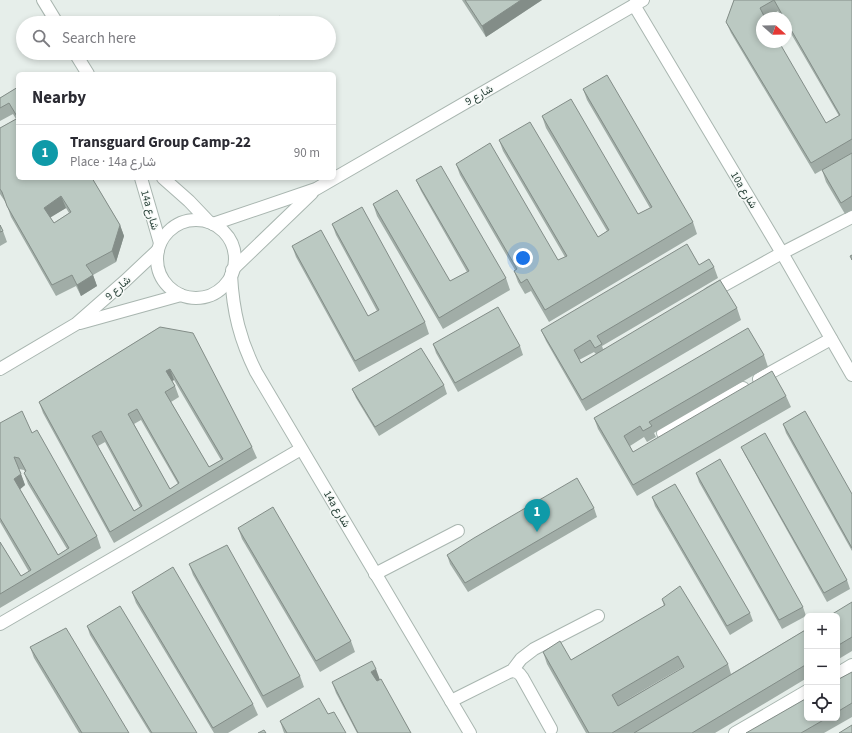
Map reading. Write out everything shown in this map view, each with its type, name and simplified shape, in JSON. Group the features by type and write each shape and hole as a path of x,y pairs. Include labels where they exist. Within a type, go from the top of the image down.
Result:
{"street":[{"path":"43,0 53,16"},
{"name":"شارع 9","path":"336,177 638,3"},
{"name":"10a شارع","path":"638,3 852,375"},
{"path":"79,60 87,72"},
{"name":"14a شارع","path":"142,180 159,247"},
{"path":"165,180 226,236 233,248 234,262 232,273 223,287 210,295 196,298 181,296 168,287 160,274 157,259 159,247 169,231 181,223 195,220 211,223"},
{"name":"شارع 9","path":"211,223 283,202 316,189 332,180"},
{"name":"شارع 9","path":"232,273 316,189"},
{"path":"701,299 782,253 852,217"},
{"name":"شارع 9","path":"0,369 76,324 125,281 159,247"},
{"name":"14a شارع","path":"232,273 232,296 235,317 247,355 301,449 470,733"},
{"name":"شارع 9","path":"76,324 181,296"},
{"path":"663,433 831,339"},
{"path":"0,624 301,449"},
{"path":"375,574 458,531"},
{"path":"451,701 512,671 521,659 534,649 598,616"},
{"path":"840,672 852,665"},
{"path":"512,671 520,674 551,729"},
{"path":"735,733 804,693"}],"building":[{"path":"465,0 521,0 482,26"},
{"path":"734,0 774,0 852,0 852,139 811,163 726,22","holes":["774,0 781,12 792,12 792,31 840,115 826,123 782,48 756,48 756,12 762,12 760,8"]},
{"path":"607,75 693,222 545,310 527,279 521,283 514,271 517,269 456,164 490,143 558,260 567,256 499,140 530,122 598,237 609,230 542,116 571,99 638,214 652,207 583,89"},
{"path":"16,88 16,115 9,103 0,108 0,98"},
{"path":"16,119 16,180 93,180 120,225 112,251 86,265 93,275 77,285 72,275 52,285 7,206 0,189 0,128","holes":["61,196 71,212 54,223 44,208"]},
{"path":"852,153 852,196 841,203 822,170"},
{"path":"441,166 506,278 439,318 373,204 397,190 450,281 469,271 416,180"},
{"path":"362,207 425,322 355,361 292,246 321,230 368,316 379,310 332,224"},
{"path":"0,225 3,231 0,232"},
{"path":"687,244 699,265 709,259 714,267 597,336 602,344 595,348 590,340 574,350 581,363 720,280 737,308 582,400 541,330"},
{"path":"498,307 520,346 455,383 433,344"},
{"path":"160,327 193,333 252,447 110,532 39,402","holes":["170,369 223,459 209,467 165,392 175,386 166,371","137,409 179,483 170,489 128,414","101,431 142,506 134,511 92,436"]},
{"path":"748,328 764,355 649,422 652,426 643,431 640,426 624,436 633,452 772,371 786,396 633,485 594,418"},
{"path":"421,348 444,385 375,427 352,389"},
{"path":"22,411 32,433 37,430 97,536 0,594 0,542 21,576 31,570 0,518 0,423","holes":["14,457 19,458 26,471 24,473 69,548 58,555 14,479 21,474"]},
{"path":"805,411 852,494 852,548 783,424"},
{"path":"765,433 847,580 824,593 741,447"},
{"path":"720,459 803,607 779,620 696,473"},
{"path":"577,478 594,508 465,583 447,555"},
{"path":"675,484 750,613 727,626 652,497"},
{"path":"273,507 351,641 316,661 238,528"},
{"path":"227,545 300,676 263,696 189,564"},
{"path":"173,567 253,704 213,728 132,592"},
{"path":"680,586 728,664 612,733 589,733 543,652 560,641 571,660 665,605 662,599","holes":["678,656 684,667 618,706 612,695"]},
{"path":"852,602 852,637 840,644 840,613 834,613"},
{"path":"120,606 197,733 152,733 87,626"},
{"path":"66,628 129,733 82,733 30,647"},
{"path":"804,631 804,666 692,733 634,733"},
{"path":"372,661 376,669 371,672 377,681 381,679 411,733 358,733 332,682"},
{"path":"852,672 852,703 840,710 840,685 840,678"},
{"path":"319,698 328,714 334,712 346,733 287,733 280,721"},
{"path":"804,700 804,721 822,721 801,733 746,733"},
{"path":"852,725 852,733 839,733"},
{"path":"264,730 266,733 258,733"}],"place":[{"name":"Transguard Group Camp-22","path":"537,532"}]}
